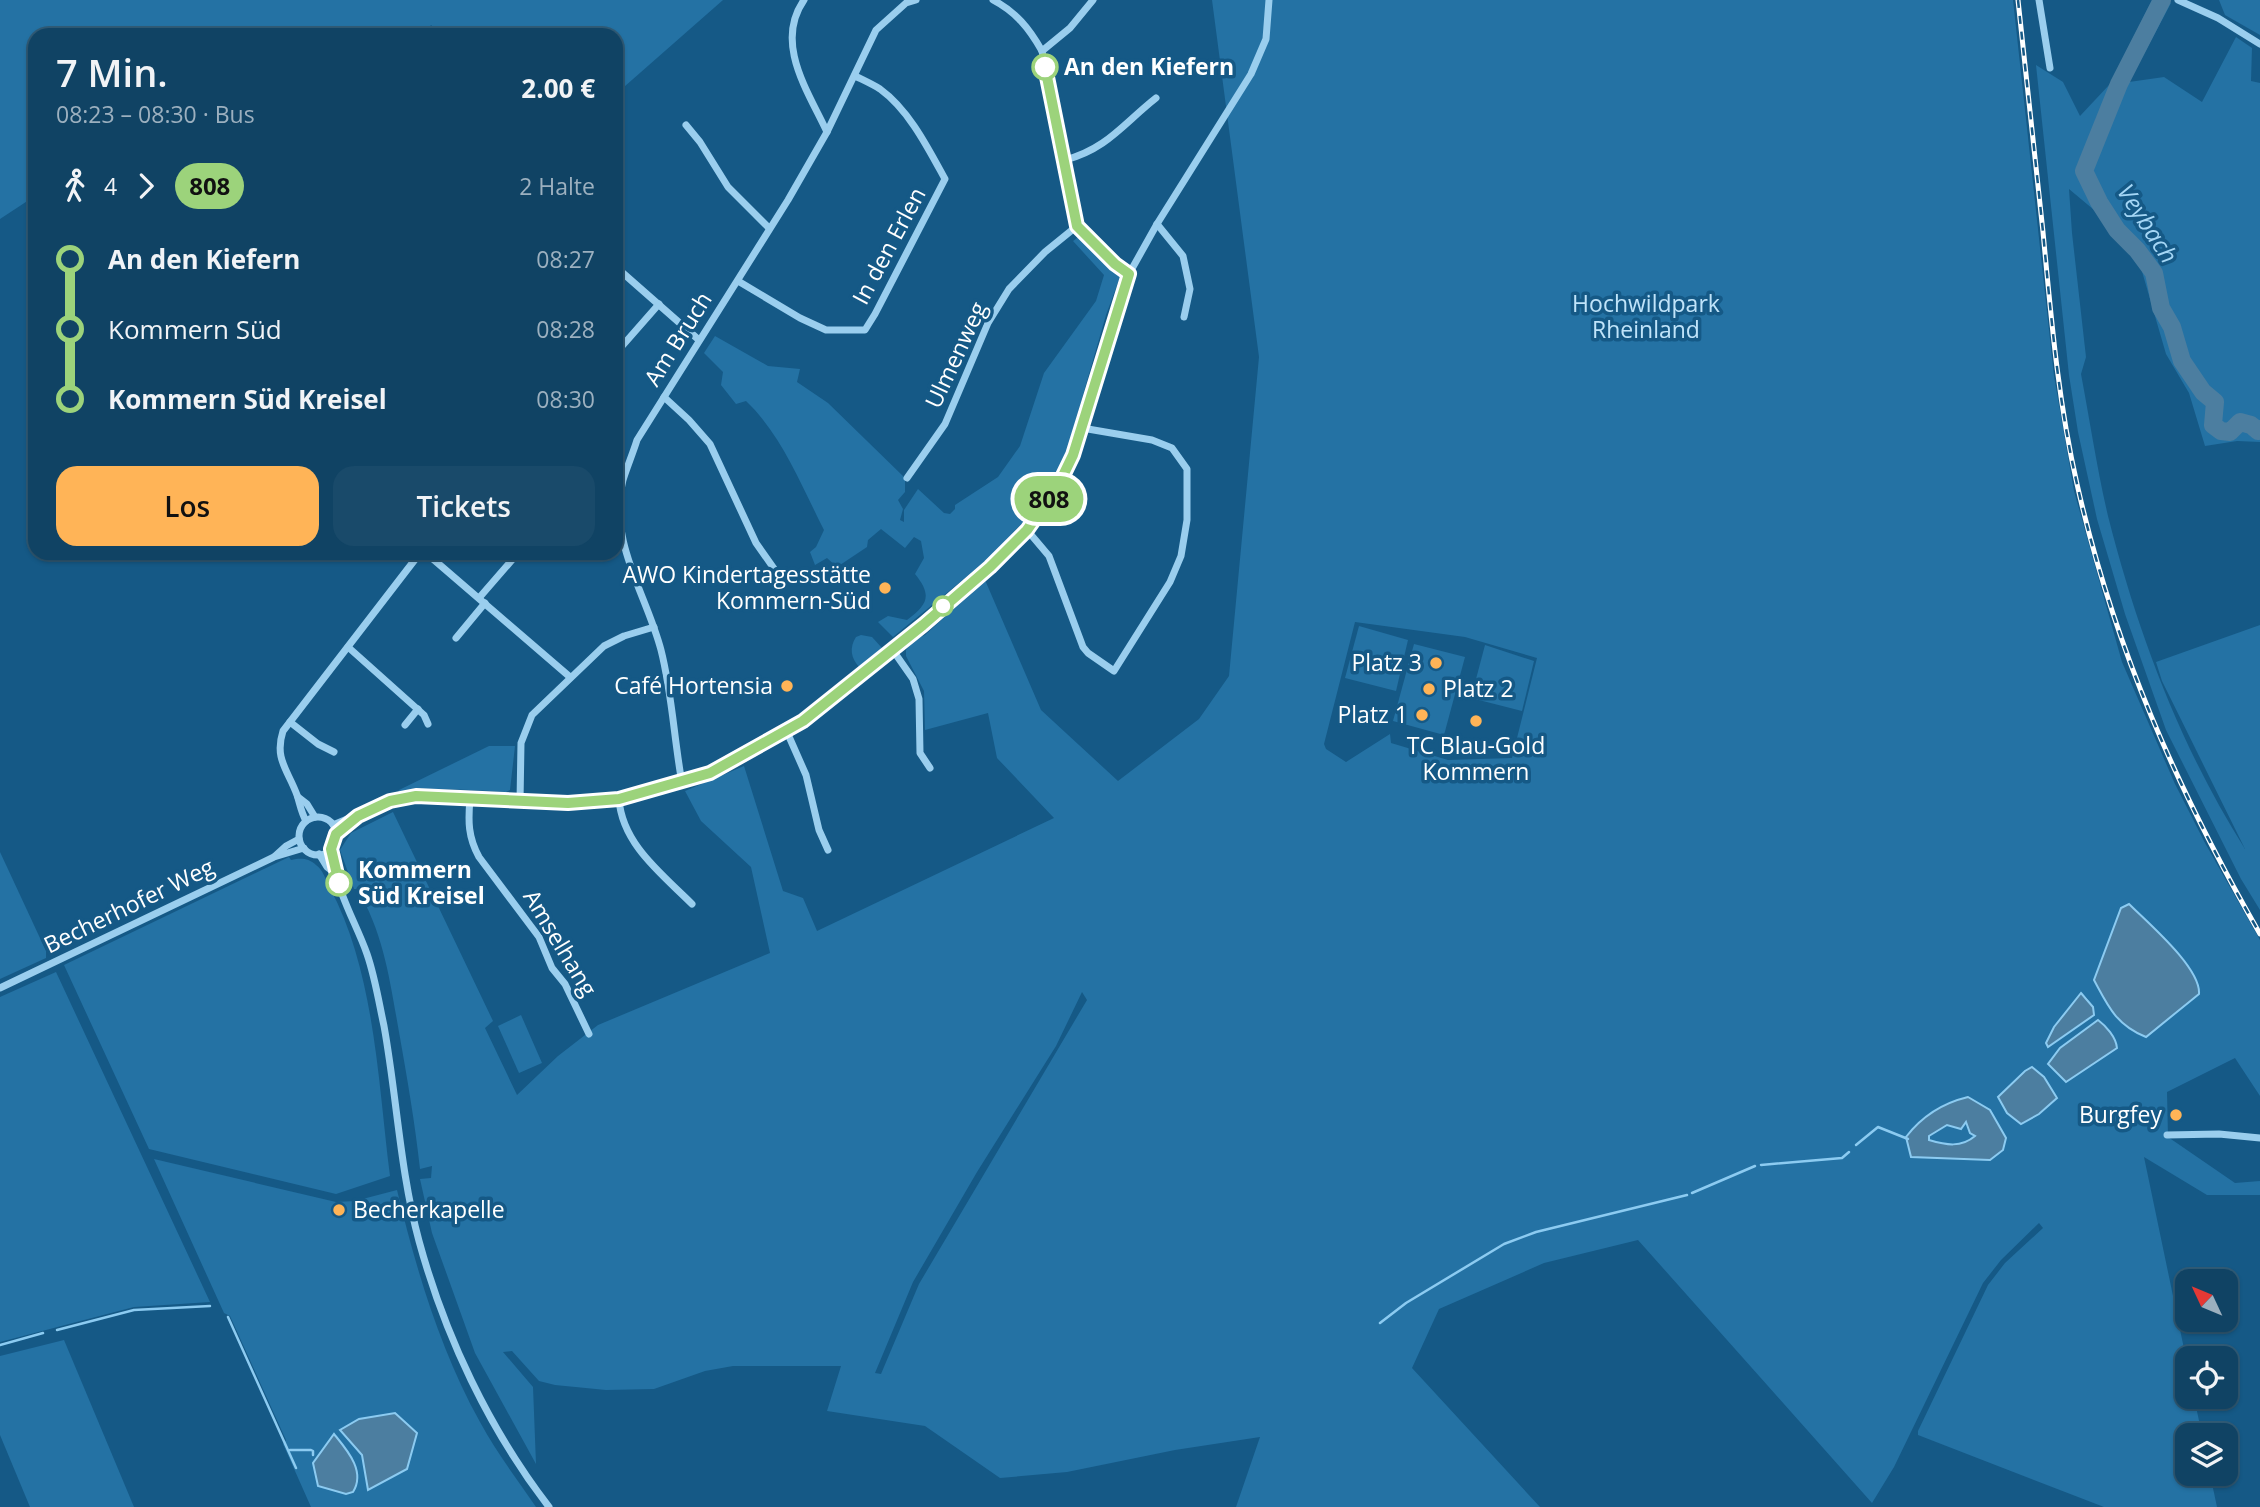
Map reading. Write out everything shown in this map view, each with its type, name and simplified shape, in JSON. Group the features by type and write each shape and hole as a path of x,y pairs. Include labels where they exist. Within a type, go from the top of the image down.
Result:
{"street":[{"path":"804,0 791,32 794,62 827,132"},
{"name":"Am Bruch","path":"623,482 637,440 788,200 827,132 876,30 906,3 916,0"},
{"path":"993,0 1011,9 1031,31 1042,51 1077,226 1115,264 1129,274"},
{"path":"1042,51 1070,28 1093,0"},
{"path":"333,825 399,798 416,796 568,803 619,799 710,773 787,732 923,625 990,567 1027,530 1058,486 1073,455 1129,274 1157,224 1251,74 1266,39 1269,0"},
{"path":"2039,0 2050,68"},
{"path":"2178,0 2218,18 2260,44"},
{"name":"In den Erlen","path":"738,281 800,318 826,330 865,330 875,314 945,179 897,103 878,88 855,76"},
{"path":"1065,160 1083,155 1117,134 1156,98"},
{"path":"686,125 728,187 769,228"},
{"path":"1157,224 1183,256 1191,289 1184,317"},
{"name":"Ulmenweg","path":"908,478 945,424 988,323 1009,289 1045,252 1077,226"},
{"path":"623,273 699,340"},
{"path":"623,345 659,304"},
{"path":"664,397 710,444 756,542 775,570"},
{"path":"1027,530 1049,556 1083,647 1114,671 1170,582 1181,556 1187,520 1187,470 1172,449 1152,440 1082,428"},
{"name":"Am Bruch","path":"623,536 626,557 654,627 661,653 682,783"},
{"path":"306,821 281,759 279,744 289,722 415,560"},
{"path":"434,560 570,677"},
{"path":"456,638 513,560"},
{"path":"520,802 521,743 532,715 604,646 624,636 654,627"},
{"path":"348,647 418,709 428,724"},
{"path":"892,649 913,679 919,699 920,753 930,768"},
{"path":"405,724 418,709"},
{"path":"289,722 318,744 334,752"},
{"path":"787,732 806,775 819,830 828,850"},
{"path":"298,797 307,804 315,817"},
{"name":"Amselhang","path":"470,799 468,829 471,843 539,937 552,968 565,984 589,1034"},
{"path":"619,799 628,835 692,904"},
{"path":"358,816 336,834 331,849 335,874 368,956 384,1026 406,1180 419,1240 441,1309 470,1376 518,1463 549,1507"},
{"path":"335,874 319,854 304,848 299,839 300,829 306,821 315,817 325,818 333,825 336,834"},
{"name":"Becherhofer Weg","path":"274,857 299,839"},
{"name":"Becherhofer Weg","path":"0,988 274,857 304,848"},
{"path":"319,854 331,849"},
{"path":"2167,1135 2219,1134 2260,1138"}],"green space":[{"path":"0,0 723,0 623,88 623,28 434,28 431,25 429,28 28,28 28,201 0,219"},
{"name":"Hochwildpark Rheinland","path":"1212,0 2013,0 2054,376 2074,491 2122,662 2175,784 2260,940 2260,1096 2235,1058 2167,1092 2168,1137 2235,1183 2260,1181 2260,1195 2207,1195 2144,1157 2175,1306 2175,1332 2181,1332 2183,1346 2175,1346 2175,1409 2197,1409 2199,1423 2175,1423 2175,1486 2213,1486 2217,1507 2104,1507 1918,1435 1988,1285 2005,1263 2043,1228 2039,1223 2001,1260 1983,1283 1894,1467 1872,1503 1638,1240 1544,1263 1439,1309 1412,1368 1540,1507 1236,1507 1260,1437 1175,1450 1067,1472 1000,1478 925,1426 827,1411 841,1366 733,1366 705,1371 654,1389 606,1390 539,1381 512,1351 503,1352 533,1387 536,1464 475,1353 432,1233 420,1179 431,1178 432,1166 420,1169 408,1083 385,958 374,923 357,889 354,889 340,850 351,833 393,812 493,1021 485,1028 517,1095 558,1056 598,1025 770,953 751,867 701,821 685,791 744,766 783,891 803,898 817,931 1054,818 997,758 988,713 925,730 924,691 906,656 906,650 914,640 925,635 985,580 1041,710 1118,781 1199,719 1229,676 1259,357","holes":["1355,622 1465,637 1537,658 1512,758 1448,760 1391,743 1390,734 1346,762 1326,749 1324,744","1082,992 1087,1000 919,1284 881,1374 875,1373 913,1282 977,1172 1056,1046","2081,993 2092,1005 2094,1015 2048,1047 2046,1043 2054,1027","2025,1071 2057,1097 2039,1114 1998,1097","1967,1097 2003,1150 1990,1160 1912,1157 1907,1144 1910,1134 1922,1119 1948,1103"]},
{"path":"2152,0 2171,3 2129,82 2164,77 2202,102 2236,37 2252,48 2251,81 2260,83 2260,442 2237,441 2205,446 2189,393 2166,354 2141,268 2106,220 2069,189 2086,357 2081,374 2108,516 2147,646 2200,770 2245,849 2162,681 2156,662 2260,625 2260,910 2241,879 2166,730 2125,614 2097,519 2069,375 2036,65 2063,82 2080,116 2110,84"},
{"path":"2219,0 2260,0 2260,35 2225,15"},
{"path":"1081,235 1120,277 1106,315 1066,454 1052,483 1025,520 987,560 893,637 878,622 888,616 907,620 919,610 925,600 924,588 915,574 924,558 921,541 914,537 905,548 881,529 868,540 867,547 837,567 827,558 815,565 810,552 816,547 824,530 790,462 759,415 746,401 736,404 721,385 723,372 704,353 715,336 768,366 800,369 797,382 828,403 905,478 905,492 898,500 903,509 900,520 904,522 904,510 918,489 944,513 950,514 955,505 998,477 1020,446 1044,373 1096,301 1104,275 1073,241"},
{"path":"1359,626 1408,640 1396,691 1345,678"},
{"path":"856,637 872,637 882,648 859,667 854,660 852,649"},
{"path":"1414,644 1465,657 1444,735 1393,721"},
{"path":"1485,645 1534,661 1522,711 1471,698"},
{"path":"489,746 515,746 510,790 438,789 398,792 399,790"},
{"path":"0,852 46,951 46,958 0,979"},
{"path":"289,857 291,860 307,860 318,867 345,921 366,992 378,1066 390,1176 336,1194 149,1149 64,965"},
{"path":"56,972 210,1302 134,1307 0,1342 0,997"},
{"path":"521,1015 542,1063 519,1073 498,1026"},
{"path":"1966,1122 1975,1136 1969,1140 1953,1144 1929,1140 1929,1137 1947,1124 1960,1129"},
{"path":"154,1159 336,1202 355,1201 397,1190 421,1279 453,1366 486,1433 536,1507 311,1507 283,1444 286,1440 230,1316 224,1313"},
{"path":"64,1340 134,1507 30,1507 0,1435 0,1356"}],"shaded area":[{"path":"2129,904 2183,959 2192,972 2199,994 2146,1037 2120,1021 2094,980 2121,908"},
{"path":"2081,993 2093,1007 2094,1015 2048,1047 2046,1043 2054,1027"},
{"path":"2098,1020 2110,1032 2117,1048 2066,1082 2048,1064 2060,1048"},
{"path":"2032,1067 2044,1077 2057,1098 2039,1114 2021,1124 2007,1113 1998,1097"},
{"path":"1968,1097 1990,1110 2006,1138 2003,1150 1990,1160 1911,1157 1906,1137 1912,1129 1934,1111","holes":["1966,1122 1970,1133 1975,1136 1959,1144 1929,1140 1929,1136 1947,1125 1961,1129"]},
{"path":"395,1413 417,1433 407,1469 368,1490 362,1455 340,1430 359,1419"},
{"path":"334,1434 356,1469 353,1492 346,1494 318,1486 313,1463"}],"waterway":[{"name":"Veybach","path":"2162,0 2119,84 2084,171 2117,230 2137,250 2154,273 2161,308 2172,327 2182,361 2203,392 2215,402 2213,425 2221,431 2230,432 2240,422 2251,425 2258,431 2260,429"},
{"path":"1856,1145 1878,1127 1908,1139"},
{"path":"1761,1165 1842,1158 1849,1152"},
{"path":"1692,1193 1755,1166"},
{"path":"1380,1323 1406,1303 1504,1244 1536,1232 1687,1195"},
{"path":"57,1330 134,1310 210,1306"},
{"path":"228,1317 296,1468"},
{"path":"0,1345 43,1333"},
{"path":"290,1450 311,1450 313,1455"}],"railway":[{"path":"2018,0 2060,390 2070,453 2092,544 2129,660 2151,716 2202,826 2260,934"}],"bus line":[{"name":"808","path":"339,883 331,849 336,834 358,816 399,798 416,796 568,803 619,799 710,773 803,721 923,625 990,567 1027,530 1058,486 1073,455 1129,274 1115,264 1077,226 1045,67"}],"place":[{"name":"An den Kiefern","path":"1045,67"},
{"name":"AWO Kindertagesstätte Kommern-Süd","path":"885,588"},
{"name":"Platz 3","path":"1436,663"},
{"name":"Café Hortensia","path":"787,686"},
{"name":"Platz 2","path":"1429,689"},
{"name":"Platz 1","path":"1422,715"},
{"name":"TC Blau-Gold Kommern","path":"1476,721"},
{"name":"Kommern Süd Kreisel","path":"339,883"},
{"name":"Burgfey","path":"2176,1115"},
{"name":"Becherkapelle","path":"339,1210"}]}
